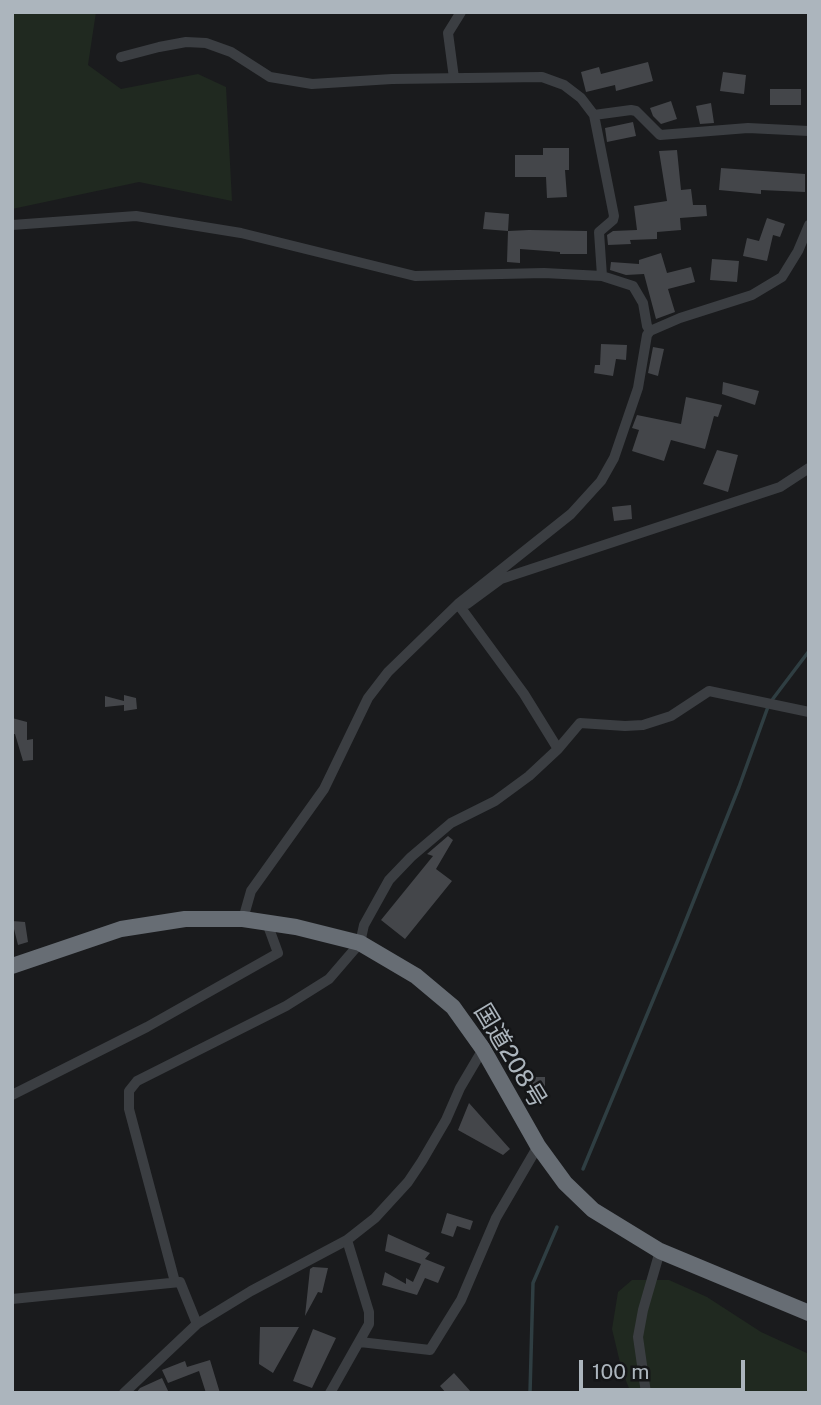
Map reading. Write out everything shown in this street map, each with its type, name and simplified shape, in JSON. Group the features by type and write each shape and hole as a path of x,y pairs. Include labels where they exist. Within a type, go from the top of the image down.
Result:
{"highway":[{"name":"国道208号","path":"12,966 121,929 185,919 243,919 296,927 360,943 416,976 453,1007 484,1049 538,1146 565,1184 593,1210 660,1251 809,1313"}],"street":[{"path":"454,78 448,33 461,12"},
{"path":"121,57 159,47 206,43 231,52 270,77 284,81 312,84 542,77 564,85 581,98 594,115 614,216 599,232 602,276"},
{"path":"594,115 636,111 660,135 748,128 809,131"},
{"path":"12,225 94,218 146,217 241,233 415,276 544,273 602,276 633,286 643,303 650,331"},
{"path":"243,919 251,891 324,789 368,698 388,672 460,606 571,514 601,481 614,458 638,388 644,346 650,331 680,318 752,295 782,277 798,251 809,225"},
{"path":"460,606 501,579 780,487 809,468"},
{"path":"460,606 524,694 558,749"},
{"path":"175,1282 129,1110 129,1091 143,1077 286,1006 329,979 360,943 363,925 390,880 411,857 451,823 495,801 558,749 580,723 625,726 643,724 671,716 709,691 809,712"},
{"path":"12,1095 146,1027 278,953 267,923"},
{"path":"124,1393 197,1324 251,1291 347,1240 375,1217 408,1182 446,1120 460,1088 484,1049"},
{"path":"359,1342 430,1350 461,1300 496,1219 538,1146"},
{"path":"330,1393 369,1324 369,1312 347,1240"},
{"path":"646,1393 638,1338 660,1251"},
{"path":"12,1299 180,1282 187,1293 197,1324"}],"shaded area":[{"path":"12,12 96,12 88,65 121,89 198,74 226,87 232,201 139,182 12,209"},
{"path":"632,1280 669,1280 707,1297 761,1332 809,1354 809,1393 631,1393 622,1371 612,1329 618,1292"}],"building":[{"path":"648,62 653,81 616,91 615,85 586,92 581,72 599,67 601,74"},
{"path":"723,72 746,75 744,94 720,91"},
{"path":"770,89 801,89 801,105 770,105"},
{"path":"671,101 677,119 661,124 650,108"},
{"path":"711,103 714,123 700,124 696,106"},
{"path":"633,122 636,136 607,142 605,128"},
{"path":"543,148 569,148 569,170 565,170 567,197 547,198 546,177 515,177 515,155 543,155"},
{"path":"677,150 681,190 691,189 693,205 706,205 707,216 680,218 681,230 657,232 657,239 630,240 631,244 608,245 607,235 613,231 637,230 634,206 667,201 659,151"},
{"path":"721,168 805,174 805,192 761,190 761,194 719,190"},
{"path":"485,212 509,214 508,231 483,229"},
{"path":"767,218 785,224 780,237 773,235 767,261 743,256 747,238 759,241"},
{"path":"508,231 587,231 587,254 520,249 520,263 507,262"},
{"path":"661,253 667,273 691,267 695,282 668,289 675,312 656,319 644,274 626,275 610,270 611,262 639,264 639,260"},
{"path":"712,259 739,261 737,282 710,280"},
{"path":"601,344 627,345 626,360 616,359 613,376 594,373 595,365 600,365"},
{"path":"653,347 664,349 658,376 648,373"},
{"path":"723,382 759,391 755,405 722,394"},
{"path":"686,397 722,405 718,417 714,416 705,449 671,440 664,461 632,451 639,430 632,428 637,415 681,424"},
{"path":"717,450 738,455 728,492 703,484"},
{"path":"631,505 632,519 614,521 612,507"},
{"path":"124,695 136,698 137,709 124,711 124,705 105,707 105,696 124,701"},
{"path":"12,718 27,722 27,740 33,739 33,760 23,761 15,734 12,734"},
{"path":"448,836 453,840 436,869 452,881 405,939 381,920 433,856 427,854"},
{"path":"12,921 25,922 28,942 18,945"},
{"path":"531,1077 545,1077 545,1101 531,1101"},
{"path":"469,1103 510,1149 503,1155 458,1130"},
{"path":"447,1213 473,1221 470,1230 457,1226 453,1237 441,1233"},
{"path":"388,1234 430,1253 425,1259 445,1267 438,1283 425,1278 417,1295 382,1285 385,1272 406,1284 406,1278 413,1282 421,1264 385,1251"},
{"path":"328,1268 322,1293 318,1292 305,1316 310,1269"},
{"path":"260,1327 299,1327 273,1373 259,1364"},
{"path":"313,1329 336,1338 312,1388 293,1381"},
{"path":"210,1360 220,1393 206,1393 199,1371 168,1383 162,1370 185,1361 187,1367"},
{"path":"454,1373 472,1393 446,1393 440,1386"},
{"path":"162,1378 169,1393 136,1393 140,1388"}],"waterway":[{"path":"583,1169 678,940 769,704 809,651"},
{"path":"530,1393 533,1283 557,1227"}]}
